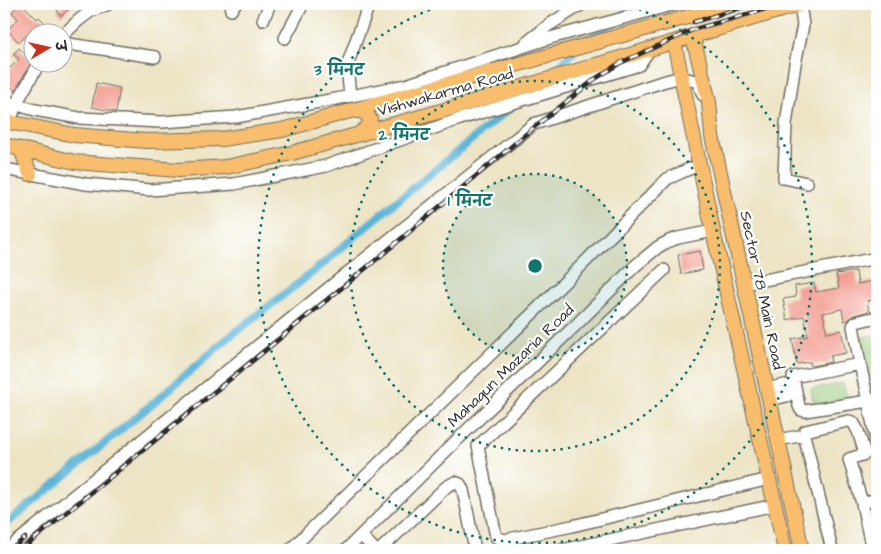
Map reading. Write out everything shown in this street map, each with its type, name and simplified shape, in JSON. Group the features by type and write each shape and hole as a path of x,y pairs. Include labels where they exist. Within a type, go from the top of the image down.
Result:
{"main road":[{"name":"Vishwakarma Road","path":"7,121 74,135 146,141 222,139 282,130 351,103 390,100 734,4"},
{"name":"Vishwakarma Road","path":"4,145 75,162 178,170 226,167 292,153 487,97 636,60 650,49 800,4"},
{"name":"Sector 78 Main Road","path":"693,37 709,102 712,136 802,550"},
{"path":"674,42 713,231 784,550"},
{"path":"390,100 383,106 378,115 383,122 392,124"},
{"path":"351,103 365,112 370,119 369,126 360,134"},
{"path":"21,149 30,174"},
{"path":"738,341 745,347 753,347 755,345 755,338"}],"street":[{"path":"72,27 91,11 109,4"},
{"path":"263,20 270,4"},
{"path":"285,38 303,4"},
{"path":"351,103 348,66 369,4"},
{"path":"517,64 520,48 549,25 582,4"},
{"path":"4,101 35,110 79,118 161,122 236,117 351,103 550,38 675,4"},
{"path":"800,4 803,25 786,124 784,178 807,183"},
{"path":"72,45 155,57"},
{"path":"4,169 86,184 150,190 234,184 326,166 636,60"},
{"path":"7,121 33,72"},
{"path":"7,550 333,284 534,124 681,77 698,82 709,102"},
{"path":"290,550 580,267 667,179 700,166"},
{"name":"Mahagun Mazaria Road","path":"346,550 634,266 658,247 678,238 713,231"},
{"path":"744,284 877,258"},
{"path":"664,270 478,446 496,537 504,540 572,526 769,479"},
{"path":"605,295 620,311"},
{"path":"594,307 608,322"},
{"path":"877,317 856,322 853,326 860,364 873,400 877,444"},
{"path":"860,364 793,377 799,406 801,410 805,411 873,400"},
{"path":"768,394 785,385 795,389"},
{"path":"832,550 804,435 805,431 809,429 848,421 853,422 858,431 865,454 849,459 862,503 872,550"},
{"path":"778,440 804,435"},
{"path":"380,550 446,487 455,482 460,484 463,490 476,550"},
{"path":"862,503 877,499"},
{"path":"562,550 614,545 775,505"},
{"path":"361,535 375,550"}],"green space":[{"path":"877,335 877,390 864,393 856,338"},
{"path":"843,383 848,401 814,406 811,389"}],"building":[{"path":"22,4 37,19 39,17 44,22 22,22 22,39 19,42 7,30 18,19 12,12"},
{"path":"65,4 75,4 61,16 57,11"},
{"path":"19,48 22,51 22,72 26,72 15,91 4,79 4,74 19,59 13,54"},
{"path":"96,83 120,88 116,112 92,107"},
{"path":"700,251 703,270 681,274 678,255"},
{"path":"856,271 858,284 877,280 877,299 867,301 869,311 854,315 844,321 842,309 823,313 827,333 841,330 846,353 830,356 831,362 811,366 810,362 797,364 792,339 808,336 804,316 787,320 783,299 796,297 795,286 814,283 816,292 839,288 836,274"}],"waterway":[{"path":"590,40 636,4"},
{"path":"549,76 573,53"},
{"path":"4,526 158,399 228,338 318,268 515,104"}],"railway":[{"path":"694,22 753,4"},
{"path":"21,550 595,79 620,63 695,29 781,4"},
{"path":"10,550 25,538"}]}
